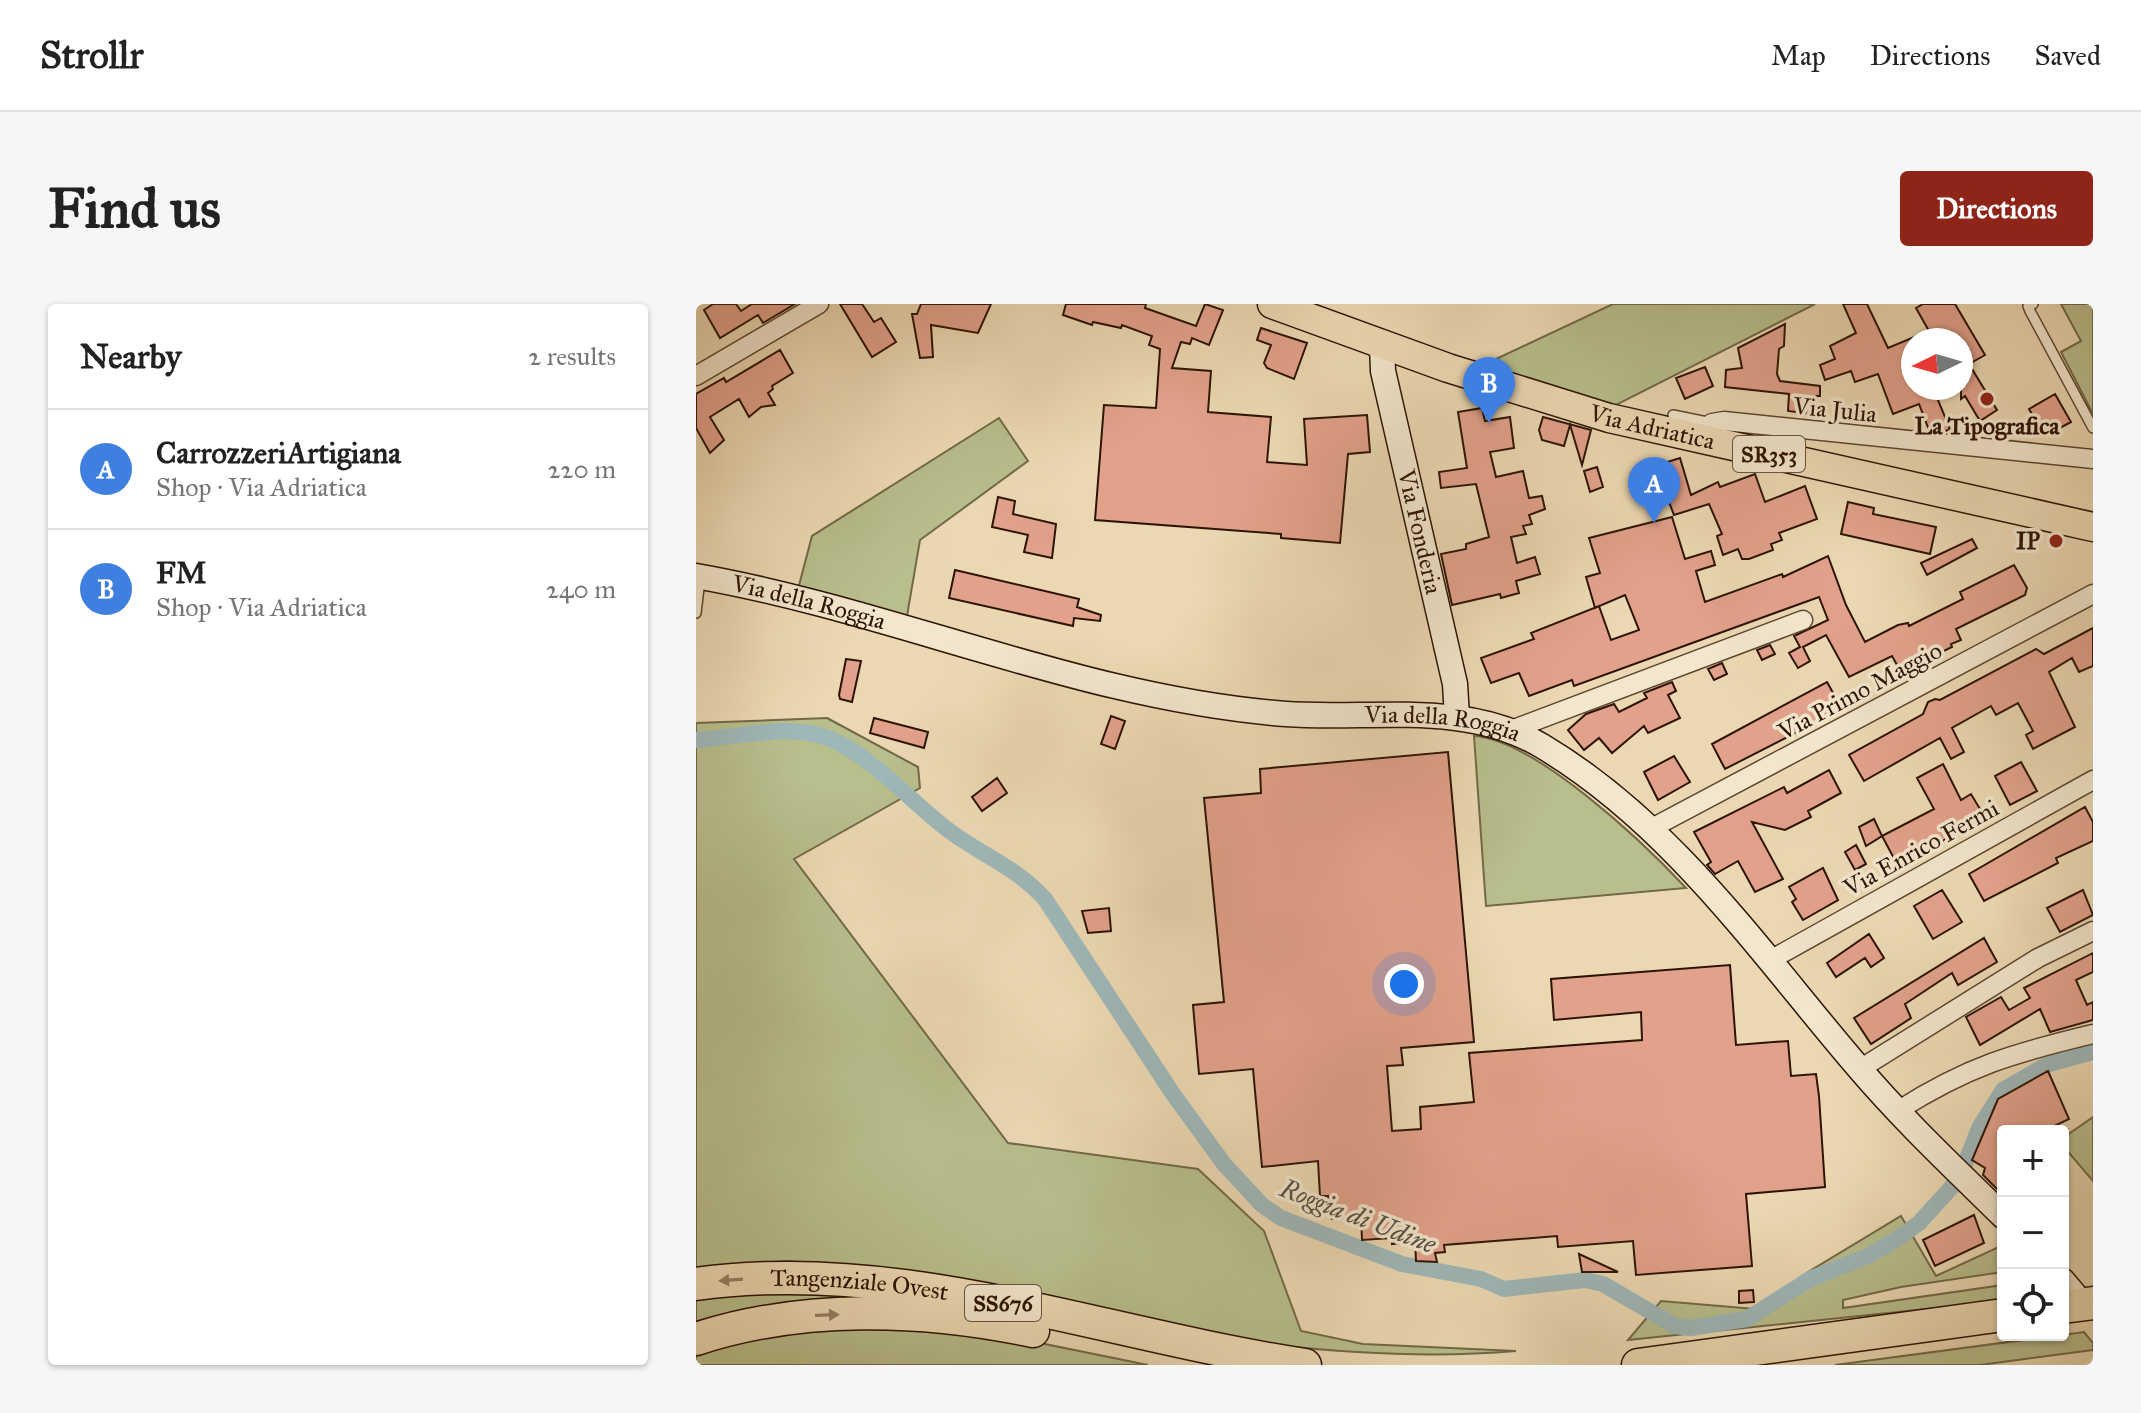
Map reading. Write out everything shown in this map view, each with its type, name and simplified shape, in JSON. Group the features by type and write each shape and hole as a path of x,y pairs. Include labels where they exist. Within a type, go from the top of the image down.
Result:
{"highway":[{"name":"Tangenziale Ovest","path":"696,1284 823,1279 918,1288 1305,1365"},
{"name":"Tangenziale Ovest","path":"696,1339 733,1328 804,1316 907,1315 999,1324 1191,1365"},
{"path":"1638,1365 1997,1316"},
{"path":"2069,1326 2093,1323"},
{"path":"1795,1365 1997,1337"}],"main road":[{"name":"Via Adriatica","path":"1272,304 1382,346 1609,418 1760,440 2093,527"}],"street":[{"path":"696,376 819,304"},
{"name":"Via Fonderia","path":"1382,346 1383,371 1455,684 1457,717"},
{"name":"Via Julia","path":"1760,440 2093,459"},
{"name":"Via della Roggia","path":"698,576 808,600 915,633 1140,691 1216,706 1287,714 1457,717 1511,730 1570,764 1650,829 1772,959 1860,1069 1997,1210"},
{"name":"Via Primo Maggio","path":"1650,829 2093,594"},
{"path":"1511,730 1803,620"},
{"name":"Via Enrico Fermi","path":"1772,959 2093,780"},
{"path":"1860,1069 2038,958 2093,931"},
{"path":"1899,1110 1949,1079 2011,1054 2093,1034"}],"lane":[{"path":"2033,304 2028,306 2030,311 2093,428"},
{"path":"1673,415 1710,432"},
{"path":"696,613 698,576"}],"green space":[{"path":"1613,304 1815,304 1616,405 1479,367"},
{"path":"2061,304 2093,304 2093,414 2061,352 2081,341"},
{"path":"999,418 1028,461 920,540 907,616 798,589 812,536"},
{"path":"827,718 918,767 920,788 794,859 1008,1143 1198,1169 1264,1231 1301,1331 1363,1344 1516,1351 1426,1355 1276,1345 830,1264 787,1261 696,1268 696,723"},
{"path":"1474,736 1499,742 1557,774 1617,821 1686,888 1486,906"},
{"path":"2093,1117 2093,1181 2069,1153 2069,1134"},
{"path":"1901,1216 1936,1276 1997,1248 1997,1273 1901,1287 1843,1300 1843,1308 1997,1286 1997,1302 1628,1340 1661,1301 1755,1309 1808,1272"},
{"path":"757,1291 915,1299 696,1329 696,1295"},
{"path":"789,1327 986,1332 1148,1365 696,1365 696,1349"},
{"path":"2084,1332 2093,1343 2093,1350 1980,1365 1835,1365 2016,1341 2069,1341 2069,1334"}],"building":[{"path":"713,304 736,304 741,311 752,304 795,304 763,323 758,315 720,338 704,310"},
{"path":"840,304 862,304 874,322 881,318 896,342 872,357"},
{"path":"921,304 991,304 978,333 931,325 933,357 920,358 912,314 917,314"},
{"path":"1066,304 1146,304 1145,308 1196,326 1205,304 1223,310 1209,345 1192,338 1190,344 1181,342 1172,368 1211,371 1208,412 1271,417 1267,462 1307,465 1304,419 1367,415 1370,452 1348,454 1340,543 1281,538 1281,534 1095,520 1104,405 1156,408 1160,349 1149,345 1152,336 1122,325 1121,328 1093,322 1092,325 1063,315"},
{"path":"1843,304 1867,304 1888,348 1901,343 1901,400 1938,400 1950,429 1944,432 1929,430 1919,404 1893,414 1878,374 1855,382 1851,371 1825,380 1820,365 1835,359 1830,346 1856,333"},
{"path":"1923,304 1955,304 1969,328 1927,328 1916,308"},
{"path":"1785,324 1784,346 1779,349 1777,374 1780,381 1820,386 1820,396 1813,396 1811,414 1788,411 1789,394 1725,387 1726,370 1742,368 1738,348"},
{"path":"1261,328 1307,343 1294,379 1267,368 1264,363 1271,345 1257,340"},
{"path":"1973,335 1985,355 1973,362"},
{"path":"780,350 793,373 772,386 768,393 775,405 761,407 749,417 739,399 710,417 724,440 710,453 696,428 696,394 724,378 726,382"},
{"path":"1705,367 1713,386 1685,399 1676,378"},
{"path":"1973,371 1997,410 1980,421 1967,400 1973,400"},
{"path":"2055,394 2071,422 2045,436 2029,409"},
{"path":"1482,408 1485,421 1510,417 1514,448 1490,452 1496,477 1523,471 1529,498 1542,496 1545,509 1529,515 1532,524 1523,526 1526,534 1511,537 1517,563 1535,557 1540,574 1516,581 1519,593 1452,605 1441,554 1466,549 1466,544 1489,537 1476,484 1441,488 1439,472 1467,468 1458,412"},
{"path":"1543,417 1591,430 1582,465 1570,425 1564,446 1542,440 1539,430"},
{"path":"1680,458 1691,495 1718,482 1720,487 1755,474 1765,502 1805,486 1817,519 1779,533 1782,540 1771,544 1773,550 1749,559 1742,559 1738,549 1723,555 1717,536 1722,534 1709,504 1674,515 1655,466"},
{"path":"1597,467 1603,487 1590,492 1584,471"},
{"path":"998,497 1015,501 1013,514 1056,524 1052,558 1024,552 1028,535 992,527"},
{"path":"1848,502 1874,508 1873,514 1936,527 1930,554 1841,534"},
{"path":"1672,517 1685,559 1711,551 1715,565 1696,571 1705,602 1782,574 1783,577 1828,556 1846,605 1865,642 1898,625 1908,623 1909,626 1963,599 1960,592 2014,565 2027,588 2025,595 1956,629 1961,640 1951,644 1952,647 1901,672 1892,656 1849,677 1826,635 1803,647 1810,661 1798,668 1789,653 1800,647 1794,636 1828,620 1819,597 1574,686 1572,680 1529,696 1519,673 1491,683 1481,658 1534,639 1531,633 1595,608 1586,577 1600,573 1589,538","holes":["1625,595 1639,630 1611,640 1599,606"]},
{"path":"1972,539 1977,548 1927,575 1921,563"},
{"path":"955,570 1079,599 1077,607 1101,615 1100,621 1074,618 1073,626 949,598"},
{"path":"2093,628 2093,666 2079,672 2072,658 2049,672 2075,727 2033,749 2026,735 2033,731 2018,703 1996,715 1991,706 1952,728 1964,752 1951,759 1940,738 1864,781 1849,755 1923,714 1928,702 1940,700 2036,649 2044,654"},
{"path":"1770,645 1775,654 1762,660 1757,650"},
{"path":"846,659 861,661 852,702 840,699 839,695"},
{"path":"1722,663 1727,674 1714,680 1708,669"},
{"path":"1672,682 1676,691 1668,695 1680,718 1648,733 1644,726 1612,753 1599,738 1584,750 1568,730 1586,714 1614,704 1619,712 1647,698 1644,693"},
{"path":"1827,682 1842,709 1725,769 1712,744"},
{"path":"1111,716 1125,721 1115,749 1101,744"},
{"path":"874,718 928,732 924,748 870,733"},
{"path":"1448,752 1474,1042 1401,1048 1403,1065 1387,1066 1392,1131 1421,1129 1420,1107 1474,1102 1469,1053 1642,1040 1641,1012 1554,1020 1551,979 1730,965 1736,1045 1788,1041 1791,1076 1816,1074 1819,1096 1825,1187 1746,1194 1752,1266 1636,1275 1633,1241 1558,1247 1557,1236 1444,1245 1445,1252 1435,1253 1437,1262 1416,1261 1415,1241 1392,1244 1392,1238 1362,1240 1361,1216 1332,1219 1328,1196 1320,1196 1318,1161 1262,1167 1253,1069 1199,1074 1193,1005 1224,1002 1204,798 1261,793 1260,769"},
{"path":"1674,756 1690,782 1658,800 1644,772"},
{"path":"2021,762 2037,791 2010,805 1995,776"},
{"path":"1943,764 1961,800 1971,794 1986,819 1897,864 1882,836 1934,809 1917,778"},
{"path":"1829,770 1841,793 1808,811 1811,817 1785,830 1752,822 1783,879 1755,892 1738,861 1715,874 1707,865 1711,862 1694,832 1784,787 1787,793"},
{"path":"997,778 1007,793 982,811 972,797"},
{"path":"2085,807 2093,822 2093,841 2056,858 2058,863 1984,901 1969,874"},
{"path":"1874,819 1882,836 1866,846 1859,827"},
{"path":"1856,845 1866,864 1855,870 1845,852"},
{"path":"1823,868 1838,900 1803,920 1792,902 1796,899 1789,887"},
{"path":"1942,890 1962,922 1933,939 1914,906"},
{"path":"2083,890 2093,915 2060,932 2047,908"},
{"path":"1109,908 1111,931 1088,933 1082,911"},
{"path":"1869,934 1884,958 1871,967 1865,958 1836,977 1827,963"},
{"path":"1984,938 1997,962 1958,985 1952,973 1905,1004 1911,1018 1871,1044 1854,1018"},
{"path":"2093,953 2093,972 2076,980 2087,1005 2093,1002 2093,1020 2050,1032 2040,1009 1980,1045 1966,1017 2001,997 2009,1010 2030,998 2024,988"},
{"path":"2048,1071 2069,1119 2056,1125 1997,1125 1997,1189 1983,1175 1985,1168 1972,1160 1998,1099"},
{"path":"1974,1215 1984,1243 1935,1266 1923,1240"},
{"path":"1579,1254 1618,1272 1582,1272"},
{"path":"1753,1290 1754,1302 1739,1303 1739,1291"}],"waterway":[{"name":"Roggia di Udine","path":"696,740 803,732 835,741 853,751 936,821 1011,870 1045,899 1173,1094 1224,1164 1262,1205 1281,1218 1402,1264 1481,1279 1504,1289 1585,1280 1603,1284 1675,1326 1691,1328 1747,1319 1810,1279 1868,1256 1919,1223 1959,1179 1980,1126 2003,1090 2046,1065 2093,1052"}],"place":[{"name":"La Tipografica","path":"1987,399"},
{"name":"FM","path":"1489,423"},
{"name":"CarrozzeriArtigiana","path":"1654,523"},
{"name":"IP","path":"2056,541"}]}
